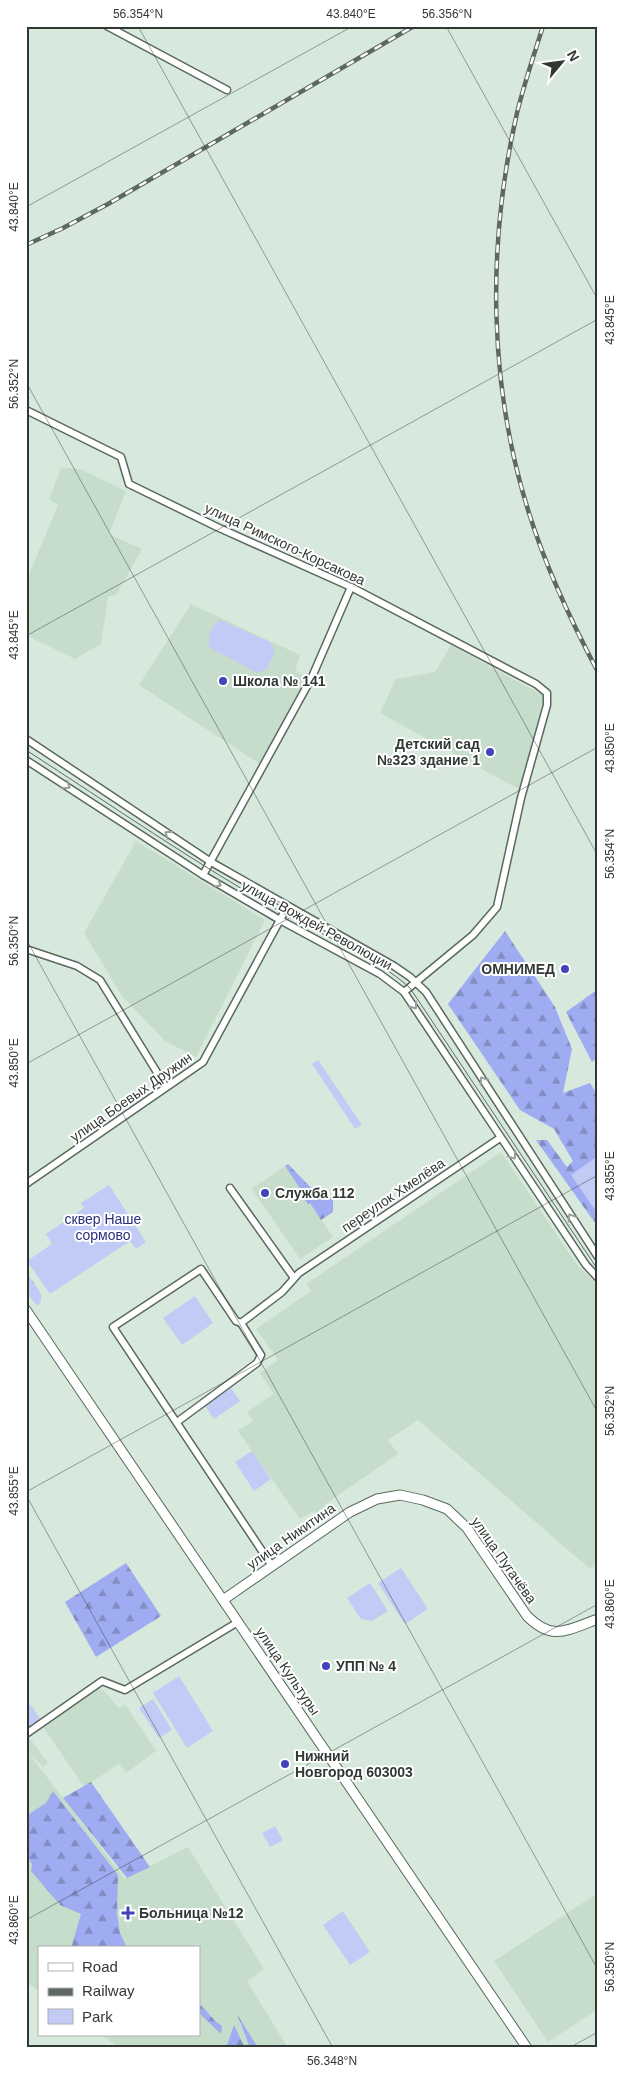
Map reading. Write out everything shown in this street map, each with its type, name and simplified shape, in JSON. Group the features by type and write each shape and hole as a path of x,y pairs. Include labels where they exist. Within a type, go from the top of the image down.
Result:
{"main road":[{"name":"улица Культуры","path":"26,1310 527,2048"},
{"name":"улица Пугачёва","path":"377,1499 400,1495 423,1500 447,1509 467,1528 527,1616 536,1625 554,1632 598,1619"},
{"name":"улица Никитина","path":"223,1600 350,1512 377,1499"}],"street":[{"path":"107,26 227,90"},
{"name":"улица Римского-Корсакова","path":"26,410 121,457 129,484 217,527 350,587 536,684 547,693 547,704 521,798 497,907 473,935 416,983"},
{"path":"203,875 312,677 350,587"},
{"name":"улица Вождей Революции","path":"26,739 211,862 377,956 426,992 598,1257"},
{"name":"улица Вождей Революции","path":"26,760 203,875 280,920 380,974 404,992 586,1265 598,1278"},
{"name":"улица Боевых Дружин","path":"26,1184 202,1062 288,907"},
{"path":"26,949 77,966 100,980 166,1087"},
{"path":"404,992 416,983"},
{"name":"переулок Хмелёва","path":"241,1323 282,1292 296,1276 500,1138"},
{"path":"230,1188 296,1276"},
{"path":"177,1422 257,1363 261,1355 241,1323 236,1321 201,1268 113,1326 272,1566"},
{"path":"26,1734 102,1681 125,1690 238,1622"}],"shaded area":[{"path":"61,468 80,469 126,491 109,534 142,549 116,595 108,597 101,644 75,659 26,635 26,582 58,505 49,499"},
{"name":"Школа № 141","path":"191,604 300,655 295,671 308,678 260,764 139,685"},
{"name":"Детский сад №323 здание 1","path":"451,645 544,696 520,790 380,713 396,679 435,672"},
{"path":"136,841 265,920 196,1057 165,1041 122,996 84,933"},
{"path":"501,1152 578,1266 598,1285 598,1560 590,1569 418,1420 388,1440 398,1454 324,1505 327,1509 317,1515 314,1511 300,1519 238,1431 253,1421 247,1412 274,1394 260,1373 278,1360 256,1329 311,1291 306,1284"},
{"path":"285,1166 303,1193 301,1194 308,1204 310,1203 333,1237 300,1259 252,1189"},
{"path":"98,1687 119,1708 125,1704 156,1751 126,1773 119,1764 84,1787 42,1725"},
{"name":"Больница №12","path":"31,1740 48,1763 43,1767 27,1751 125,1879 188,1847 264,1969 247,1981 288,2048 120,2048 103,2036 200,2036 200,1946 38,1946 38,1990 26,1982 26,1743"},
{"path":"598,1893 598,2009 548,2042 494,1961"}],"green space":[{"path":"220,620 270,642 275,651 267,669 258,673 210,648 210,632"},
{"path":"505,931 555,1007 572,1049 563,1093 590,1083 598,1096 598,1227 536,1140 547,1140 567,1167 573,1161 554,1129 520,1110 448,1004"},
{"path":"598,989 598,1057 592,1062 566,1012"},
{"path":"318,1060 362,1125 355,1129 312,1064"},
{"path":"595,1158 598,1161 598,1208 595,1210 571,1175"},
{"path":"288,1164 314,1191 319,1186 333,1200 333,1212 321,1220 310,1203 308,1204 301,1195 303,1193 285,1166"},
{"name":"сквер Наше сормово","path":"109,1185 146,1242 136,1249 130,1241 50,1294 27,1261 52,1244 46,1234 84,1208 81,1203"},
{"path":"26,1273 40,1293 41,1301 39,1305 35,1304 26,1291"},
{"path":"195,1296 213,1323 182,1345 163,1318"},
{"path":"231,1388 240,1401 214,1419 205,1406"},
{"path":"252,1451 271,1479 254,1491 235,1462"},
{"path":"126,1563 161,1616 96,1657 65,1602"},
{"path":"401,1568 428,1609 405,1624 378,1583"},
{"path":"370,1583 388,1611 372,1621 361,1619 347,1598"},
{"path":"179,1676 213,1731 187,1748 153,1693"},
{"path":"153,1699 172,1730 159,1738 139,1708"},
{"path":"30,1704 41,1720 26,1730 26,1707"},
{"path":"91,1782 150,1867 127,1878 63,1798"},
{"path":"53,1791 118,1875 117,1914 120,1933 126,1946 72,1946 81,1914 60,1905 31,1871 32,1864 26,1855 26,1816 46,1803"},
{"path":"275,1826 283,1840 270,1847 262,1833"},
{"path":"343,1911 370,1952 350,1965 323,1925"},
{"path":"200,2006 222,2026 221,2034 200,2014"},
{"path":"237,2014 258,2048 250,2048"},
{"path":"234,2025 245,2048 226,2048"}],"tram line":[{"path":"26,750 218,874 283,913 365,956 396,976 410,988 598,1270"},
{"path":"268,896 308,918"}],"railway":[{"path":"26,245 108,204 414,26"},
{"path":"543,26 517,113 500,213 496,314 499,364 515,464 529,513 543,554 560,594 598,672"}],"place":[{"name":"Школа № 141","path":"223,681"},
{"name":"Детский сад №323 здание 1","path":"490,752"},
{"name":"ОМНИМЕД","path":"565,969"},
{"name":"Служба 112","path":"265,1193"},
{"name":"УПП № 4","path":"326,1666"},
{"name":"Нижний Новгород 603003","path":"285,1764"},
{"name":"Больница №12","path":"128,1913"}]}
